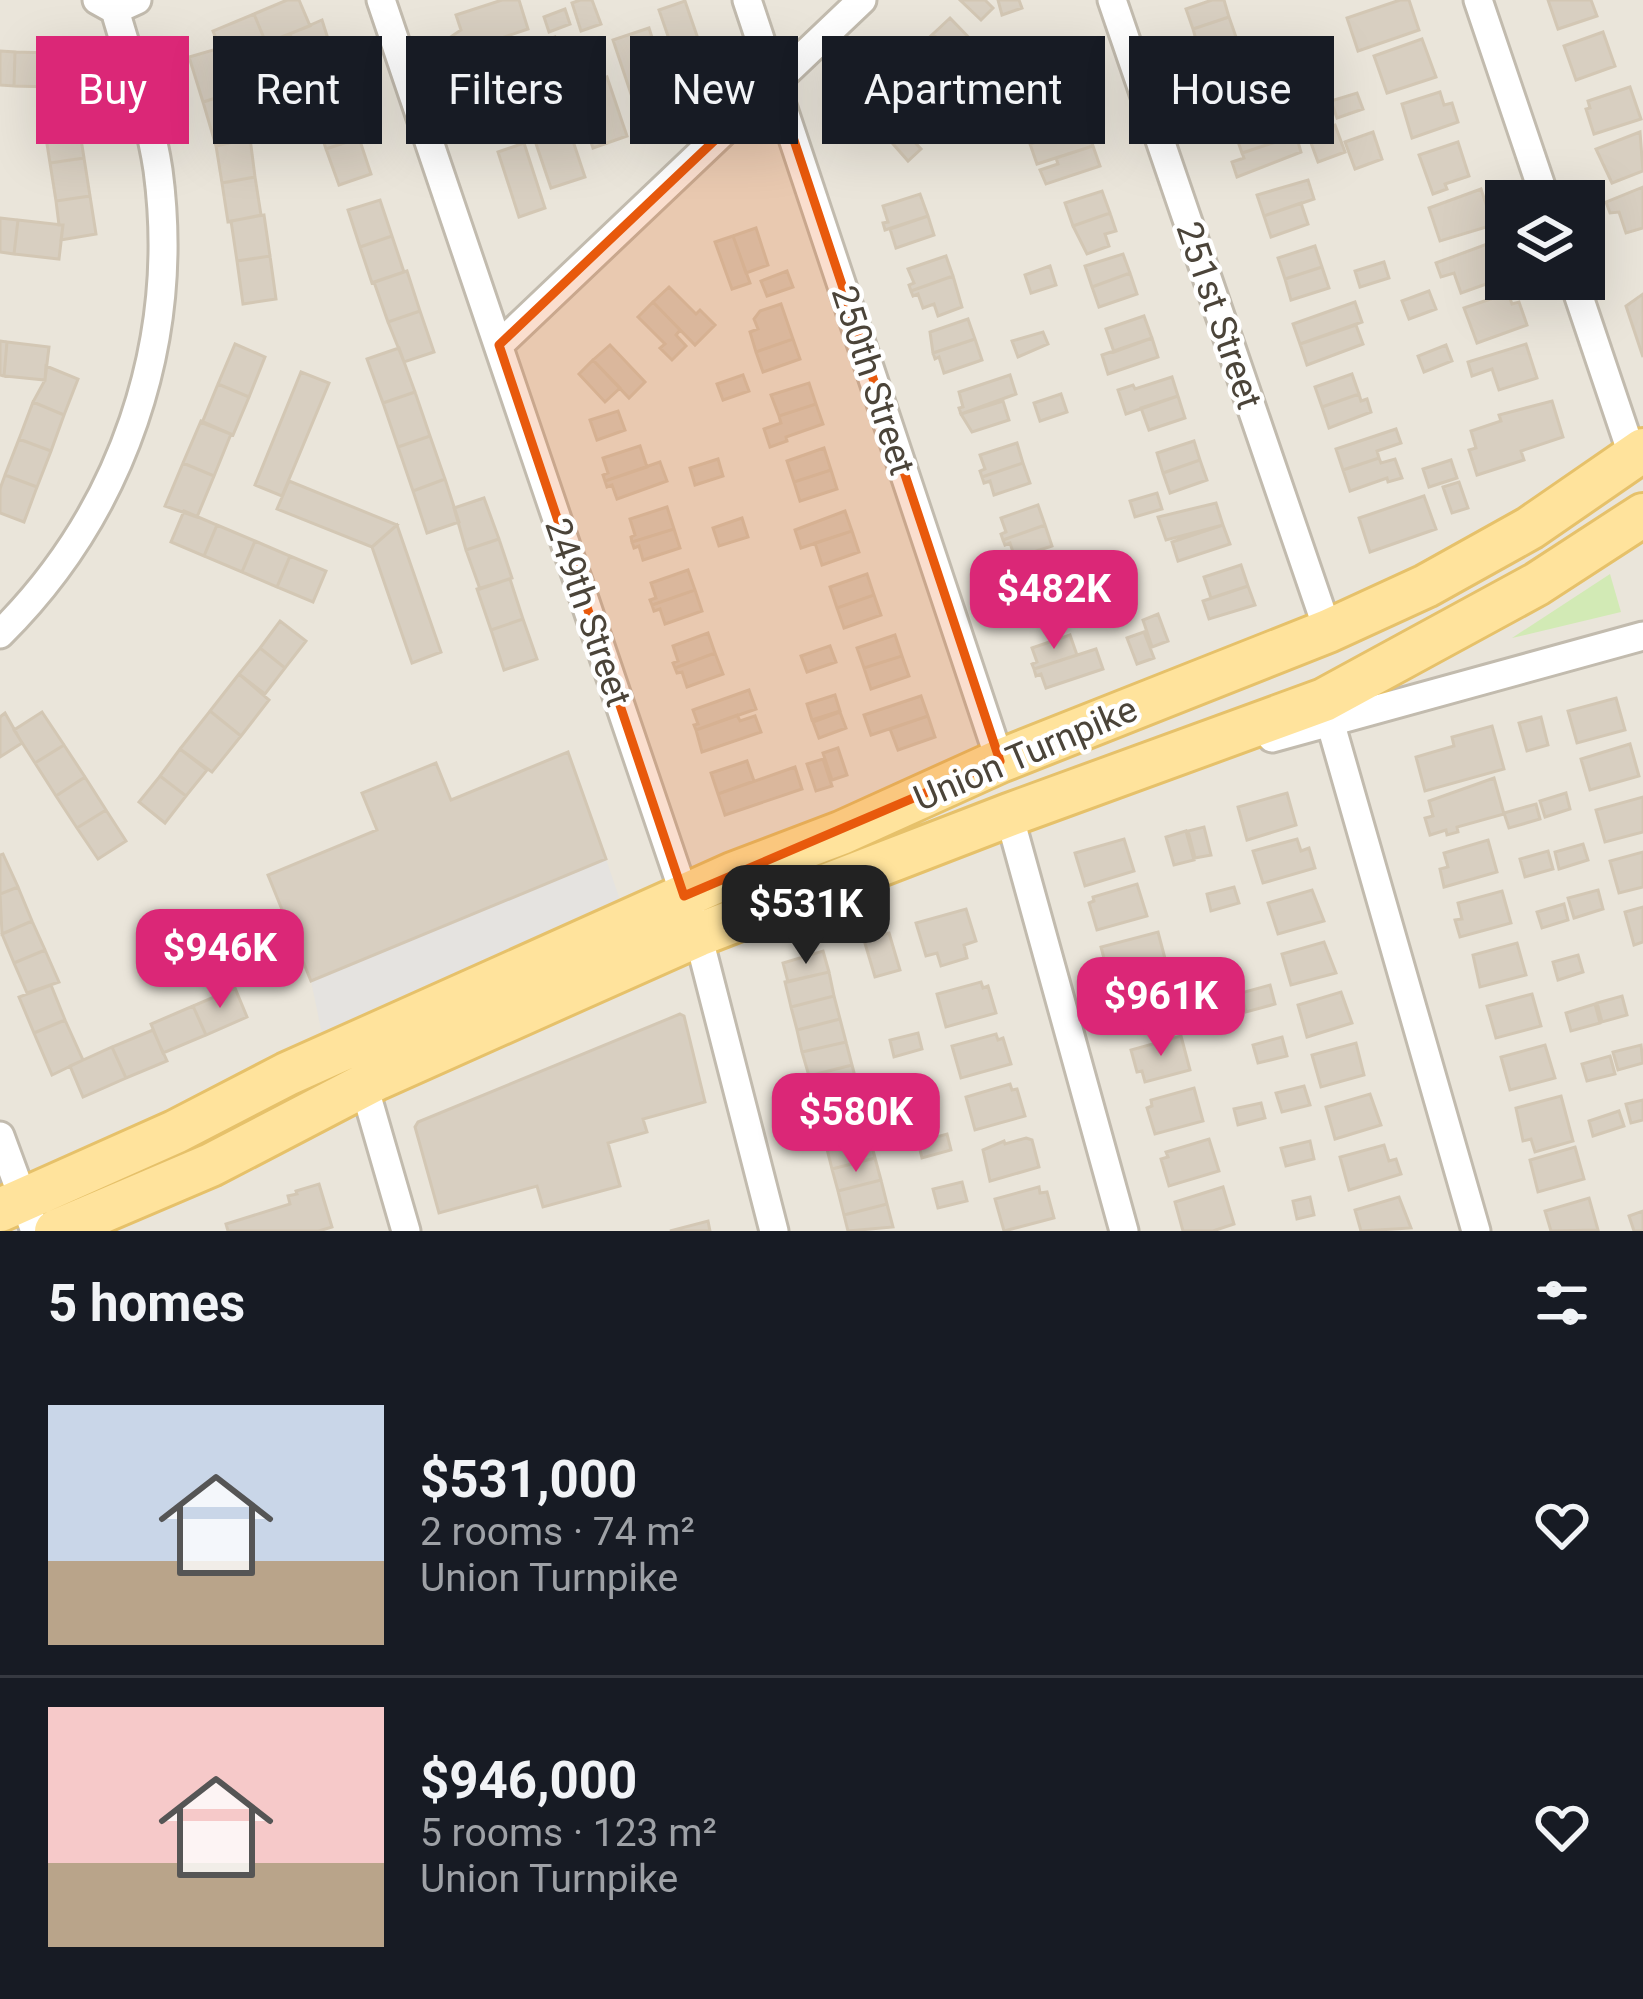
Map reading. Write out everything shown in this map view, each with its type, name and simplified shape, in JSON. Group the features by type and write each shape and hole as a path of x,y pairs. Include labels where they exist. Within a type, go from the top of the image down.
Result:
{"main road":[{"name":"Union Turnpike","path":"56,1231 211,1165 540,1003 841,833 1000,760 1328,631 1467,565 1638,453"},
{"name":"Union Turnpike","path":"20,1214 298,1069 691,916 1327,711 1642,521"}],"street":[{"name":"249th Street","path":"381,0 691,916 774,1231"},
{"name":"250th Street","path":"747,0 759,36"},
{"path":"798,60 862,0"},
{"name":"251st Street","path":"1112,0 1328,631"},
{"path":"1478,0 1539,180"},
{"path":"0,634 56,571 91,519 124,451 148,379 159,322 164,231 157,167 116,3"},
{"path":"500,345 710,144"},
{"name":"250th Street","path":"796,144 1000,760"},
{"path":"1581,300 1638,453"},
{"path":"1476,1231 1327,711 1643,636"},
{"path":"1010,815 1124,1231"},
{"path":"364,1086 406,1231"},
{"path":"0,1136 20,1214"}],"highlighted area":[{"path":"775,83 1000,761 684,896 499,345"}],"shaded area":[{"path":"0,0 1643,0 1643,1231 0,1231"},
{"path":"606,859 621,903 322,1034 311,981"}],"green space":[{"path":"1610,574 1621,612 1512,638"}],"building":[{"path":"299,0 310,26 284,36 263,36 254,14"},
{"path":"502,0 519,0 528,29 507,36 452,36 461,30 456,15"},
{"path":"592,0 601,24 581,31 572,3"},
{"path":"960,0 985,0 993,8 981,20"},
{"path":"998,0 1019,0 1022,8 1002,15"},
{"path":"1224,0 1229,17 1193,29 1186,9"},
{"path":"1409,0 1419,30 1358,51 1347,18"},
{"path":"1548,0 1591,0 1597,16 1558,29"},
{"path":"685,1 697,36 668,36 659,10"},
{"path":"565,9 570,24 549,32 544,17"},
{"path":"254,14 263,36 215,36 213,31"},
{"path":"1229,17 1236,36 1195,36 1193,29"},
{"path":"950,18 967,36 935,36"},
{"path":"322,20 327,36 291,36"},
{"path":"649,28 652,36 630,36 630,91 613,40"},
{"path":"1603,32 1615,66 1576,80 1564,46"},
{"path":"1422,39 1436,77 1387,93 1374,56"},
{"path":"213,50 213,99 203,102 189,57"},
{"path":"0,51 15,52 14,86 0,85"},
{"path":"15,52 36,53 36,87 14,86"},
{"path":"606,77 627,136 606,143"},
{"path":"1630,87 1641,119 1594,134 1588,101"},
{"path":"1440,92 1444,105 1452,103 1458,122 1412,138 1402,104"},
{"path":"1357,93 1363,109 1337,118 1334,100"},
{"path":"213,99 213,136 203,102"},
{"path":"1334,125 1345,152 1318,162 1311,144 1334,144"},
{"path":"1373,132 1382,159 1355,169 1345,142"},
{"path":"1640,132 1643,171 1612,183 1596,149"},
{"path":"1458,142 1469,176 1433,194 1419,155"},
{"path":"47,144 82,144 84,158 50,163"},
{"path":"251,144 255,177 222,183 216,146"},
{"path":"361,144 371,174 339,185 326,149"},
{"path":"524,144 545,208 519,217 498,152"},
{"path":"536,144 574,144 585,177 551,188"},
{"path":"893,144 916,144 921,149 908,161"},
{"path":"1030,144 1092,144 1093,146 1037,164"},
{"path":"1239,144 1270,144 1242,153"},
{"path":"1269,144 1299,144 1301,152 1237,177 1232,162 1244,158 1242,153"},
{"path":"1093,146 1100,166 1046,184 1040,170 1058,164 1056,158"},
{"path":"84,158 90,196 56,201 50,163"},
{"path":"255,177 261,215 228,222 222,183"},
{"path":"1308,180 1314,199 1264,216 1257,195"},
{"path":"1643,187 1643,228 1626,233 1619,212 1610,213 1606,202"},
{"path":"1481,189 1485,227 1440,241 1429,208"},
{"path":"1102,191 1110,213 1073,226 1065,203"},
{"path":"920,194 928,216 885,230 883,223 888,222 883,206"},
{"path":"90,196 96,234 61,240 63,225 59,225 56,201"},
{"path":"380,200 392,236 360,247 348,210"},
{"path":"1301,203 1308,224 1271,237 1264,216"},
{"path":"1110,213 1116,231 1105,234 1109,246 1087,254 1073,226"},
{"path":"264,215 270,256 237,261 231,221"},
{"path":"928,216 934,235 896,248 890,229"},
{"path":"0,218 18,220 14,254 0,252"},
{"path":"18,220 63,225 59,259 14,254"},
{"path":"756,228 768,265 746,273 733,236"},
{"path":"392,236 404,272 372,283 360,247"},
{"path":"733,236 750,283 732,289 715,242"},
{"path":"1485,245 1485,284 1461,293 1454,273 1441,277 1436,263"},
{"path":"1315,246 1322,267 1285,279 1278,258"},
{"path":"1123,254 1130,273 1092,287 1085,266"},
{"path":"270,256 276,299 243,304 237,261"},
{"path":"946,256 953,276 911,291 909,285 914,283 908,269"},
{"path":"1384,262 1389,278 1360,287 1355,271"},
{"path":"1050,266 1056,285 1031,293 1025,275"},
{"path":"1322,267 1329,288 1291,300 1285,279"},
{"path":"407,271 420,311 388,322 374,282"},
{"path":"787,271 793,287 767,296 761,281"},
{"path":"1130,273 1137,294 1099,307 1092,287"},
{"path":"953,276 962,307 938,316 934,304 923,308 918,294 913,296 911,291"},
{"path":"669,287 696,314 700,310 715,325 695,345 653,302"},
{"path":"1429,291 1436,309 1409,319 1402,301"},
{"path":"1643,294 1643,357 1626,306"},
{"path":"1487,300 1519,302 1527,325 1477,343 1464,308"},
{"path":"653,302 680,330 676,335 686,346 672,360 660,348 665,344 638,317"},
{"path":"1355,302 1362,322 1300,344 1293,324"},
{"path":"781,304 793,339 756,352 750,332 758,329 754,319 760,311"},
{"path":"420,311 434,352 404,362 388,322"},
{"path":"1144,316 1152,338 1114,352 1106,329"},
{"path":"968,319 975,339 933,353 930,332"},
{"path":"1356,325 1363,344 1307,365 1300,344"},
{"path":"1043,332 1048,344 1018,357 1012,341"},
{"path":"1152,338 1158,357 1108,374 1102,355"},
{"path":"793,339 800,359 763,372 756,352"},
{"path":"975,339 982,360 944,373 933,353"},
{"path":"0,341 7,342 4,376 0,375"},
{"path":"7,342 49,347 45,380 4,376"},
{"path":"235,344 265,357 249,397 218,384"},
{"path":"1526,344 1537,378 1499,390 1492,369 1472,376 1468,362"},
{"path":"610,345 645,382 629,398 593,360"},
{"path":"1446,345 1452,361 1424,372 1418,356"},
{"path":"399,348 415,392 383,403 367,359"},
{"path":"593,360 620,388 605,402 579,374"},
{"path":"46,366 78,379 64,415 33,402 45,380"},
{"path":"301,372 329,383 282,496 255,485"},
{"path":"1352,374 1359,394 1322,407 1315,387"},
{"path":"743,375 749,391 723,400 717,384"},
{"path":"1010,375 1016,394 961,414 959,392"},
{"path":"1172,377 1178,396 1126,414 1118,390"},
{"path":"809,383 816,404 779,416 771,395"},
{"path":"218,384 249,397 233,435 202,423"},
{"path":"415,392 430,436 398,447 383,403"},
{"path":"1061,394 1067,412 1040,421 1034,403"},
{"path":"1359,394 1361,401 1367,399 1371,412 1329,428 1322,407"},
{"path":"1178,396 1185,418 1149,430 1141,408"},
{"path":"1003,401 1009,420 972,432 961,414"},
{"path":"1552,401 1563,437 1521,451 1524,460 1477,475 1469,450 1476,448 1471,431 1501,421 1499,415"},
{"path":"33,402 64,415 51,451 19,439"},
{"path":"816,404 823,424 770,447 764,429 781,423 779,416"},
{"path":"618,411 625,430 597,440 590,420"},
{"path":"201,421 231,434 214,476 183,463"},
{"path":"1396,429 1401,443 1377,451 1379,458 1343,470 1336,449"},
{"path":"430,436 445,479 413,491 398,447"},
{"path":"19,439 51,451 37,487 5,475"},
{"path":"1194,441 1200,460 1163,473 1157,453"},
{"path":"1017,443 1023,463 982,477 980,471 985,469 980,455"},
{"path":"640,446 647,467 605,481 603,475 608,473 603,458"},
{"path":"824,448 831,470 794,482 787,461"},
{"path":"1379,458 1381,463 1395,459 1402,478 1388,482 1387,478 1350,491 1343,470"},
{"path":"718,459 723,476 695,485 690,468"},
{"path":"1200,460 1207,480 1170,493 1163,473"},
{"path":"1451,460 1457,478 1429,487 1423,469"},
{"path":"660,462 667,481 617,499 612,485 607,487 605,481"},
{"path":"183,463 214,476 197,517 165,506"},
{"path":"1023,463 1030,483 994,495 990,481 984,483 982,477"},
{"path":"831,470 837,489 800,501 794,482"},
{"path":"5,475 37,487 24,522 0,513"},
{"path":"445,479 459,522 427,533 413,491"},
{"path":"289,481 397,525 372,547 277,509"},
{"path":"1459,482 1468,508 1452,513 1443,487"},
{"path":"1157,493 1162,509 1135,517 1130,501"},
{"path":"1424,496 1436,529 1370,552 1359,518"},
{"path":"484,498 499,539 466,550 454,508"},
{"path":"1216,503 1223,525 1166,540 1158,517"},
{"path":"1038,505 1045,525 1003,540 1001,534 1006,532 1001,518"},
{"path":"667,507 674,529 632,542 630,519"},
{"path":"184,511 217,525 204,556 171,542"},
{"path":"845,511 852,531 801,548 795,530"},
{"path":"742,518 748,537 719,546 713,528"},
{"path":"217,525 255,541 242,572 204,556"},
{"path":"397,525 441,652 412,663 372,547"},
{"path":"1045,525 1052,546 1015,558 1010,543 1005,545 1003,540"},
{"path":"1223,525 1230,544 1178,561 1172,542"},
{"path":"674,529 680,548 643,560 639,546 634,548 632,542"},
{"path":"852,531 859,552 822,565 815,543"},
{"path":"499,539 512,578 480,589 466,550"},
{"path":"255,541 290,556 277,587 242,572"},
{"path":"290,556 326,571 313,602 277,587"},
{"path":"1241,565 1248,586 1211,598 1204,577"},
{"path":"688,570 695,590 652,605 650,600 656,598 651,583"},
{"path":"1053,571 1060,590 1019,605 1016,584"},
{"path":"867,574 874,595 837,608 830,587"},
{"path":"510,579 523,619 491,630 477,589"},
{"path":"1248,586 1255,605 1209,619 1203,601"},
{"path":"695,590 702,611 665,624 660,609 654,611 652,605"},
{"path":"1060,590 1067,611 1030,624 1019,605"},
{"path":"874,595 881,615 844,628 837,608"},
{"path":"1158,614 1168,641 1152,647 1143,620"},
{"path":"523,619 537,659 504,670 491,630"},
{"path":"280,621 306,641 285,668 260,648"},
{"path":"1144,632 1154,658 1137,664 1127,638"},
{"path":"708,633 715,653 675,668 673,663 678,661 673,646"},
{"path":"895,635 902,656 864,668 857,648"},
{"path":"1070,635 1077,655 1034,669 1032,664 1037,662 1032,648"},
{"path":"830,646 836,662 807,672 801,656"},
{"path":"260,648 285,668 265,694 239,674"},
{"path":"1096,649 1103,669 1046,688 1041,674 1036,676 1034,669"},
{"path":"715,653 723,674 687,687 682,672 675,668"},
{"path":"902,656 909,676 871,689 864,668"},
{"path":"239,674 269,700 241,736 210,711"},
{"path":"749,690 756,709 696,730 693,710"},
{"path":"835,695 840,711 812,720 807,704"},
{"path":"921,696 928,716 871,735 864,715"},
{"path":"1616,698 1625,730 1577,743 1568,711"},
{"path":"210,711 241,736 212,772 180,749"},
{"path":"42,712 64,745 35,763 14,730"},
{"path":"840,712 846,728 819,738 813,722"},
{"path":"5,713 22,743 0,757 0,717"},
{"path":"737,715 740,721 755,716 761,732 702,752 696,730"},
{"path":"928,716 935,737 898,750 890,729"},
{"path":"1541,717 1548,745 1527,751 1519,723"},
{"path":"1492,726 1504,769 1425,791 1416,757 1454,746 1452,737"},
{"path":"1630,744 1639,776 1590,790 1581,759"},
{"path":"64,745 85,777 56,796 35,763"},
{"path":"838,748 847,775 832,780 823,753"},
{"path":"180,749 207,770 186,796 160,776"},
{"path":"568,752 606,859 311,981 268,875 377,830 362,793 436,763 451,800"},
{"path":"823,759 832,786 816,791 807,764"},
{"path":"747,761 754,781 718,794 711,773"},
{"path":"795,767 802,789 725,815 718,794"},
{"path":"160,776 186,796 165,823 139,802"},
{"path":"85,777 106,810 77,828 56,796"},
{"path":"1494,778 1504,814 1457,827 1458,832 1430,835 1425,818 1433,816 1429,801"},
{"path":"1287,793 1296,825 1247,840 1238,807"},
{"path":"1566,793 1570,809 1545,817 1540,801"},
{"path":"1643,797 1643,832 1605,842 1596,810"},
{"path":"1536,804 1540,819 1509,828 1504,813"},
{"path":"106,810 126,841 98,859 77,828"},
{"path":"1204,827 1211,855 1195,858 1188,831"},
{"path":"1186,831 1194,860 1174,865 1166,837"},
{"path":"1124,839 1134,871 1085,886 1075,853"},
{"path":"1297,839 1301,851 1309,848 1315,868 1263,883 1253,851"},
{"path":"1488,840 1497,872 1444,887 1440,869 1448,867 1444,853"},
{"path":"1583,844 1588,860 1559,869 1555,852"},
{"path":"1548,851 1553,869 1525,877 1520,859"},
{"path":"1643,852 1643,887 1619,893 1610,861"},
{"path":"0,855 18,887 0,894"},
{"path":"1137,884 1147,916 1097,930 1089,903 1093,897"},
{"path":"18,887 32,921 2,934 0,894"},
{"path":"1234,887 1239,903 1211,911 1207,894"},
{"path":"1312,890 1324,921 1278,934 1268,903"},
{"path":"1598,890 1603,909 1574,918 1568,898"},
{"path":"1502,891 1511,923 1460,937 1455,920 1462,919 1458,903"},
{"path":"1564,904 1568,920 1542,928 1537,912"},
{"path":"1643,907 1643,942 1634,945 1625,912"},
{"path":"966,909 976,941 964,945 967,958 941,966 937,953 926,956 916,923"},
{"path":"32,921 45,950 14,963 2,934"},
{"path":"1158,932 1167,966 1110,981 1101,947"},
{"path":"889,933 900,970 875,977 864,940"},
{"path":"1324,942 1336,973 1291,985 1282,954"},
{"path":"1517,943 1526,975 1480,987 1473,955"},
{"path":"45,950 59,982 27,993 14,963"},
{"path":"823,951 829,972 788,982 783,963"},
{"path":"1578,955 1583,972 1558,980 1553,962"},
{"path":"829,972 834,996 791,1007 785,982"},
{"path":"981,982 983,988 988,986 996,1013 946,1027 937,994"},
{"path":"1171,982 1181,1017 1126,1033 1118,1004 1123,1003 1122,997"},
{"path":"51,985 65,1020 34,1033 19,997"},
{"path":"1270,985 1275,1004 1246,1012 1241,993"},
{"path":"235,988 247,1017 206,1035 193,1006"},
{"path":"1341,992 1352,1023 1307,1037 1298,1005"},
{"path":"1532,994 1541,1026 1496,1038 1487,1006"},
{"path":"834,996 840,1019 797,1030 791,1007"},
{"path":"1622,996 1627,1015 1602,1022 1597,1003"},
{"path":"1595,1004 1600,1023 1571,1031 1566,1013"},
{"path":"193,1006 206,1035 163,1053 151,1024"},
{"path":"680,1014 705,1102 643,1119 647,1132 608,1143 620,1186 543,1207 537,1186 439,1213 415,1127 418,1122"},
{"path":"840,1019 846,1042 802,1052 797,1030"},
{"path":"65,1020 83,1060 52,1075 34,1033"},
{"path":"153,1030 167,1061 126,1078 112,1047"},
{"path":"918,1033 922,1049 894,1057 890,1040"},
{"path":"996,1034 998,1040 1003,1038 1011,1064 961,1078 952,1046"},
{"path":"1181,1036 1190,1070 1145,1082 1131,1050"},
{"path":"1282,1037 1287,1056 1258,1063 1253,1045"},
{"path":"846,1042 852,1065 809,1076 802,1052"},
{"path":"1356,1043 1364,1075 1321,1087 1312,1055"},
{"path":"1545,1045 1555,1078 1510,1090 1501,1057"},
{"path":"1641,1045 1643,1063 1618,1070 1613,1052"},
{"path":"112,1047 126,1078 83,1097 70,1066"},
{"path":"1610,1056 1615,1074 1587,1081 1582,1064"},
{"path":"852,1065 858,1088 814,1099 809,1076"},
{"path":"1010,1084 1012,1090 1017,1089 1025,1116 975,1130 966,1097"},
{"path":"1304,1086 1310,1105 1282,1112 1276,1093"},
{"path":"858,1088 864,1111 820,1122 814,1099"},
{"path":"1194,1088 1203,1121 1155,1134 1147,1108 1151,1100"},
{"path":"1370,1094 1381,1125 1335,1139 1326,1107"},
{"path":"1561,1096 1573,1141 1535,1152 1531,1139 1523,1141 1516,1108"},
{"path":"1643,1100 1643,1120 1631,1123 1626,1104"},
{"path":"1261,1103 1265,1118 1238,1125 1234,1109"},
{"path":"864,1111 869,1135 826,1145 820,1122"},
{"path":"1619,1111 1624,1126 1593,1136 1589,1121"},
{"path":"947,1134 951,1150 922,1158 918,1142"},
{"path":"869,1135 875,1158 832,1169 826,1145"},
{"path":"1209,1139 1219,1171 1169,1186 1161,1159 1168,1157 1166,1152"},
{"path":"1032,1140 1039,1167 990,1181 983,1150"},
{"path":"1310,1141 1314,1159 1286,1166 1281,1148"},
{"path":"1384,1145 1389,1161 1396,1159 1401,1174 1349,1190 1340,1157"},
{"path":"1575,1147 1584,1179 1538,1192 1530,1160"},
{"path":"875,1158 881,1180 838,1191 832,1169"},
{"path":"881,1180 887,1204 844,1215 838,1191"},
{"path":"962,1182 967,1201 938,1208 933,1189"},
{"path":"319,1184 332,1227 228,1231 226,1224 290,1204 288,1196"},
{"path":"1039,1187 1040,1193 1047,1192 1054,1218 1004,1231 995,1199"},
{"path":"1223,1187 1234,1224 1213,1231 1183,1231 1175,1202"},
{"path":"1310,1197 1314,1215 1297,1219 1293,1201"},
{"path":"1399,1197 1411,1228 1361,1231 1355,1210"},
{"path":"1589,1198 1598,1230 1551,1231 1545,1211"},
{"path":"887,1204 893,1227 848,1231 844,1215"},
{"path":"1643,1211 1643,1231 1634,1231 1629,1216"},
{"path":"708,1221 710,1231 670,1231"}]}
